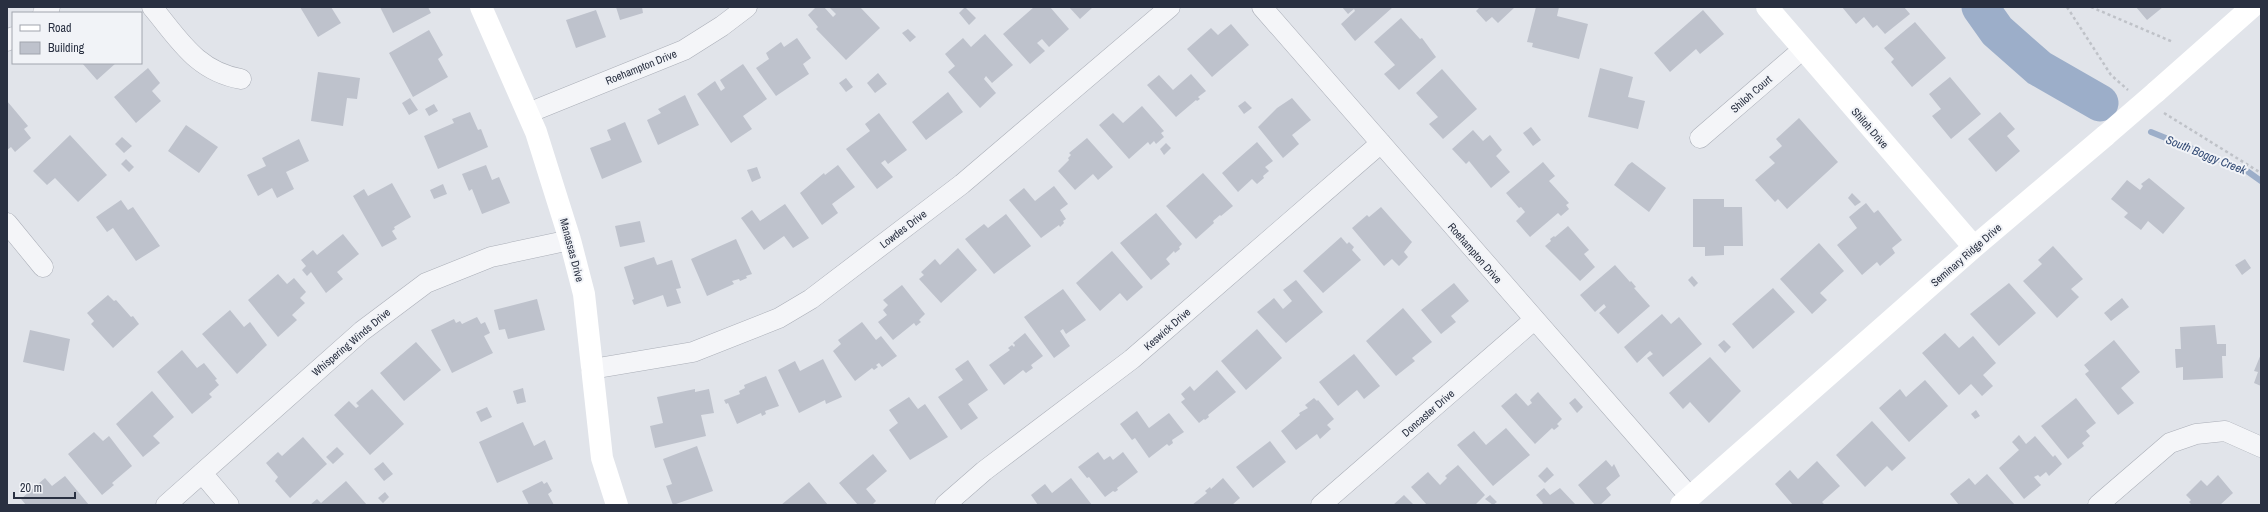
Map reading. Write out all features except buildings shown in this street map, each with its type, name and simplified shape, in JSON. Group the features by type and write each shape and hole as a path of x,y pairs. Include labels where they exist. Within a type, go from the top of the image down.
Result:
{"street":[{"path":"152,7 199,62 214,72 241,79"},
{"name":"Manassas Drive","path":"481,7 528,113 570,240 584,294 602,458 618,505"},
{"name":"Roehampton Drive","path":"528,113 684,50 722,26 747,7"},
{"name":"Lowdes Drive","path":"592,369 693,352 779,318 811,299 962,184 1170,7"},
{"name":"Roehampton Drive","path":"1262,7 1534,320 1686,501"},
{"name":"Shiloh Drive","path":"1767,7 1802,50 1974,248"},
{"name":"Seminary Ridge Drive","path":"1686,501 1974,248 2156,92 2252,7"},
{"name":"Shiloh Court","path":"1700,138 1802,50"},
{"name":"Keswick Drive","path":"945,505 984,471 1132,359 1381,143"},
{"path":"7,222 43,267"},
{"name":"Whispering Winds Drive","path":"166,505 362,331 426,283 491,257 570,240"},
{"name":"Doncaster Drive","path":"1321,505 1534,320"},
{"path":"2098,505 2170,443 2196,434 2225,431 2261,447"},
{"path":"202,473 229,505"}],"path":[{"path":"2091,7 2173,42"}],"waterway":[{"name":"South Boggy Creek","path":"1980,7 1997,31 2039,68 2100,103"},
{"name":"South Boggy Creek","path":"2151,132 2247,171 2261,181"}]}
